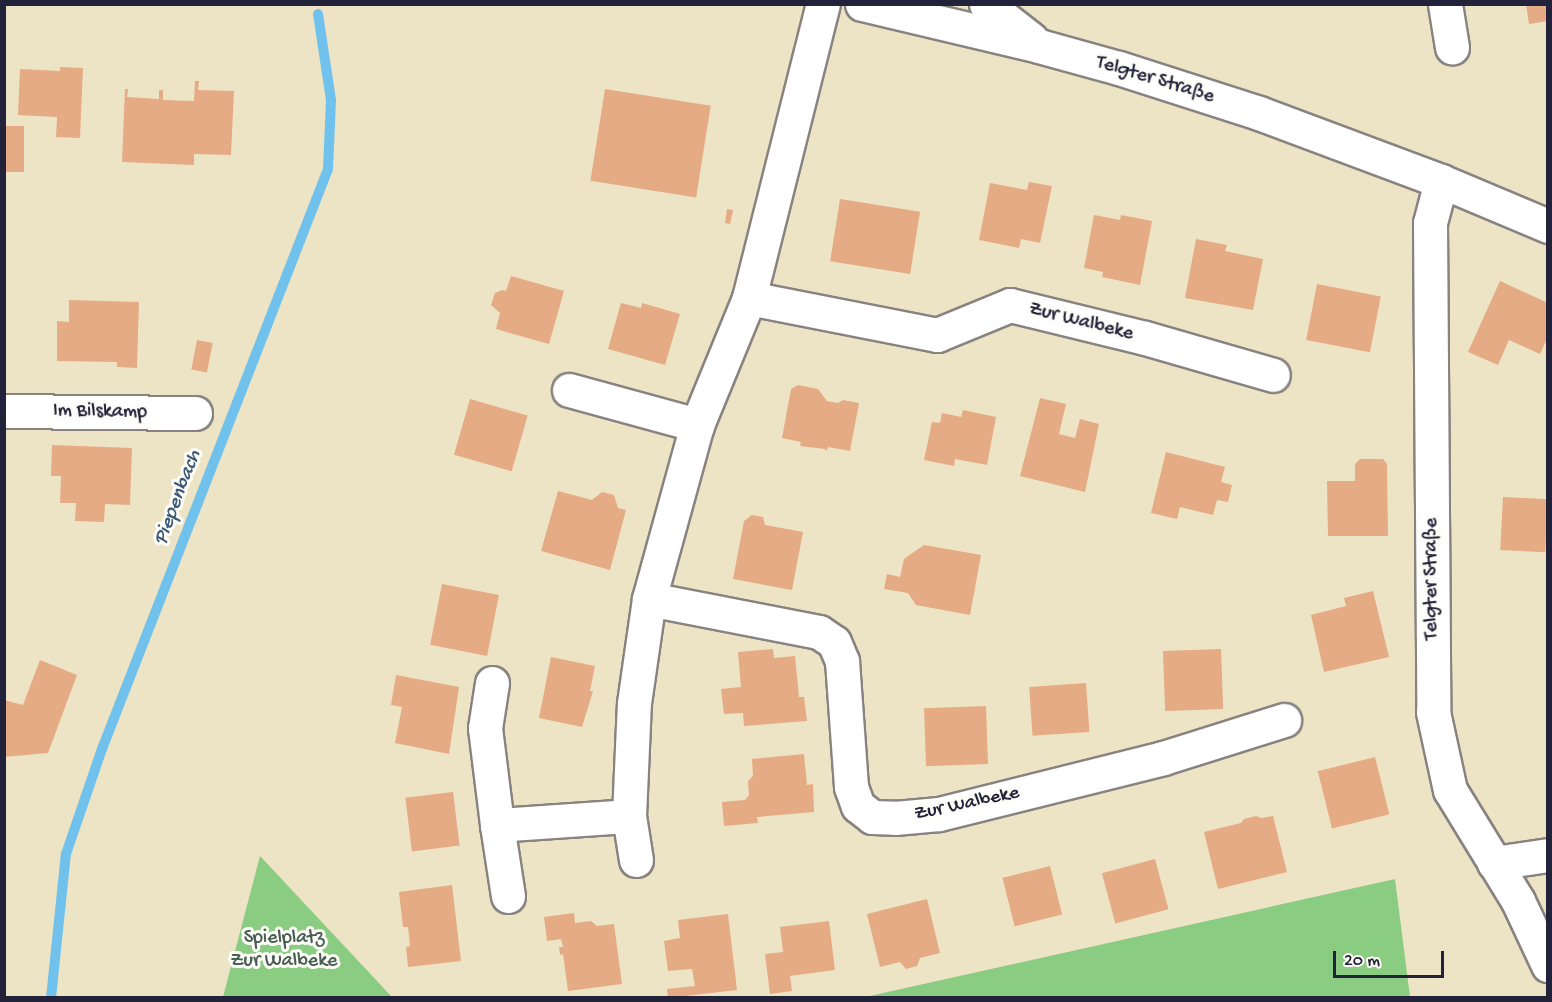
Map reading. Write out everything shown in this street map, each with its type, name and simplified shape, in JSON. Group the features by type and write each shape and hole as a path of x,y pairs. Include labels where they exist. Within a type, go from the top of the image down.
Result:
{"street":[{"path":"636,860 629,816 634,703 649,599 697,426 749,298 823,4"},
{"name":"Telgter Straße","path":"862,4 1039,46 1119,68 1259,113 1441,181 1548,226"},
{"path":"986,4 1039,46"},
{"path":"1445,4 1452,47"},
{"name":"Telgter Straße","path":"1441,181 1430,223 1433,712 1450,790 1518,901 1545,959"},
{"name":"Zur Walbeke","path":"749,298 937,335 1010,305 1144,338 1273,375"},
{"path":"569,390 697,426"},
{"name":"Im Bilskamp","path":"4,411 195,413"},
{"name":"Zur Walbeke","path":"649,599 819,632 834,642 842,662 851,787 858,806 872,817 895,818 939,814 1163,758 1284,720"},
{"path":"492,683 485,728 508,896"},
{"path":"497,825 629,816"},
{"path":"1494,863 1548,855"}],"green space":[{"name":"Spielplatz Zur Walbeke","path":"260,856 392,997 223,997"},
{"path":"1395,879 1410,997 865,997"}],"building":[{"path":"1526,4 1548,4 1548,21 1529,24"},
{"path":"60,67 83,68 80,138 56,137 57,117 18,115 20,69 60,71"},
{"path":"195,81 199,81 198,90 234,91 231,155 194,154 194,165 122,162 125,89 128,89 127,97 159,99 159,90 163,90 163,100 194,101"},
{"path":"605,89 711,106 696,198 590,181"},
{"path":"4,126 24,126 24,172 4,172"},
{"path":"1029,182 1052,186 1040,243 1021,239 1019,248 979,240 990,183 1027,190"},
{"path":"840,199 920,212 910,274 830,261"},
{"path":"727,209 733,210 730,224 725,223"},
{"path":"1094,215 1120,220 1121,215 1152,221 1140,285 1102,277 1103,272 1084,268"},
{"path":"1196,239 1227,245 1225,251 1263,259 1253,310 1185,298"},
{"path":"511,276 564,291 549,344 496,329 500,313 491,305 495,293 506,291"},
{"path":"1500,281 1548,303 1548,337 1540,354 1509,340 1498,365 1468,352"},
{"path":"1317,284 1381,296 1370,352 1306,340"},
{"path":"69,300 139,302 137,368 117,367 117,362 57,361 57,321 69,322"},
{"path":"621,303 641,308 642,303 680,314 665,365 608,349"},
{"path":"197,340 213,343 207,373 191,369"},
{"path":"798,385 818,389 827,401 838,403 843,400 859,403 850,451 828,447 827,451 800,446 801,442 782,438 791,389"},
{"path":"1040,398 1066,404 1059,434 1075,438 1080,419 1099,424 1085,492 1020,476"},
{"path":"470,399 528,416 512,471 454,455"},
{"path":"963,410 996,417 987,465 955,459 954,466 924,460 932,422 940,423 942,413 961,417"},
{"path":"52,445 132,448 130,505 105,504 104,522 75,521 76,503 60,503 61,476 51,476"},
{"path":"1166,452 1225,467 1221,482 1232,485 1228,502 1217,500 1213,515 1180,507 1177,519 1151,513"},
{"path":"1360,459 1383,459 1387,464 1388,536 1328,536 1327,481 1355,481 1355,464"},
{"path":"558,491 592,500 602,492 614,495 618,508 626,510 610,570 541,551"},
{"path":"1503,497 1548,499 1545,552 1500,550"},
{"path":"752,515 763,517 765,525 803,532 792,590 733,579 744,521"},
{"path":"924,545 981,555 970,615 916,605 908,593 884,589 887,574 900,577 904,559"},
{"path":"442,584 499,595 487,656 430,645"},
{"path":"1373,591 1389,657 1324,672 1311,615 1346,606 1344,598"},
{"path":"773,649 774,658 795,656 799,697 804,697 807,721 744,726 743,713 724,714 721,689 741,687 738,652"},
{"path":"1221,649 1223,709 1165,711 1163,651"},
{"path":"551,657 595,666 590,691 593,691 582,727 539,718"},
{"path":"40,660 77,675 48,753 4,757 4,700 23,705"},
{"path":"396,675 459,687 449,754 395,743 402,707 391,705"},
{"path":"1086,683 1089,732 1033,736 1029,687"},
{"path":"986,706 988,764 926,766 924,708"},
{"path":"804,754 807,785 813,784 814,812 757,817 758,823 724,826 722,802 745,800 749,795 748,781 753,776 752,759"},
{"path":"1375,757 1389,814 1332,829 1318,771"},
{"path":"453,792 460,846 412,851 405,798"},
{"path":"1256,816 1261,818 1273,816 1287,872 1218,889 1204,832 1241,823 1244,819"},
{"path":"1155,859 1168,909 1115,923 1102,873"},
{"path":"1050,866 1062,915 1015,926 1002,878"},
{"path":"452,885 461,961 408,967 406,947 410,946 408,927 403,927 399,892"},
{"path":"927,899 940,953 920,958 917,966 906,969 900,962 880,967 867,914"},
{"path":"574,913 575,923 591,921 597,926 614,924 622,984 568,991 563,954 560,955 559,947 563,947 561,939 547,941 544,917"},
{"path":"728,914 737,990 668,998 667,989 695,986 692,969 668,971 664,941 680,938 678,920"},
{"path":"829,921 835,970 790,976 792,991 770,994 765,954 783,952 780,927"}],"waterway":[{"name":"Piepenbach","path":"51,998 66,854 102,749 328,169 331,100 318,14"}]}
